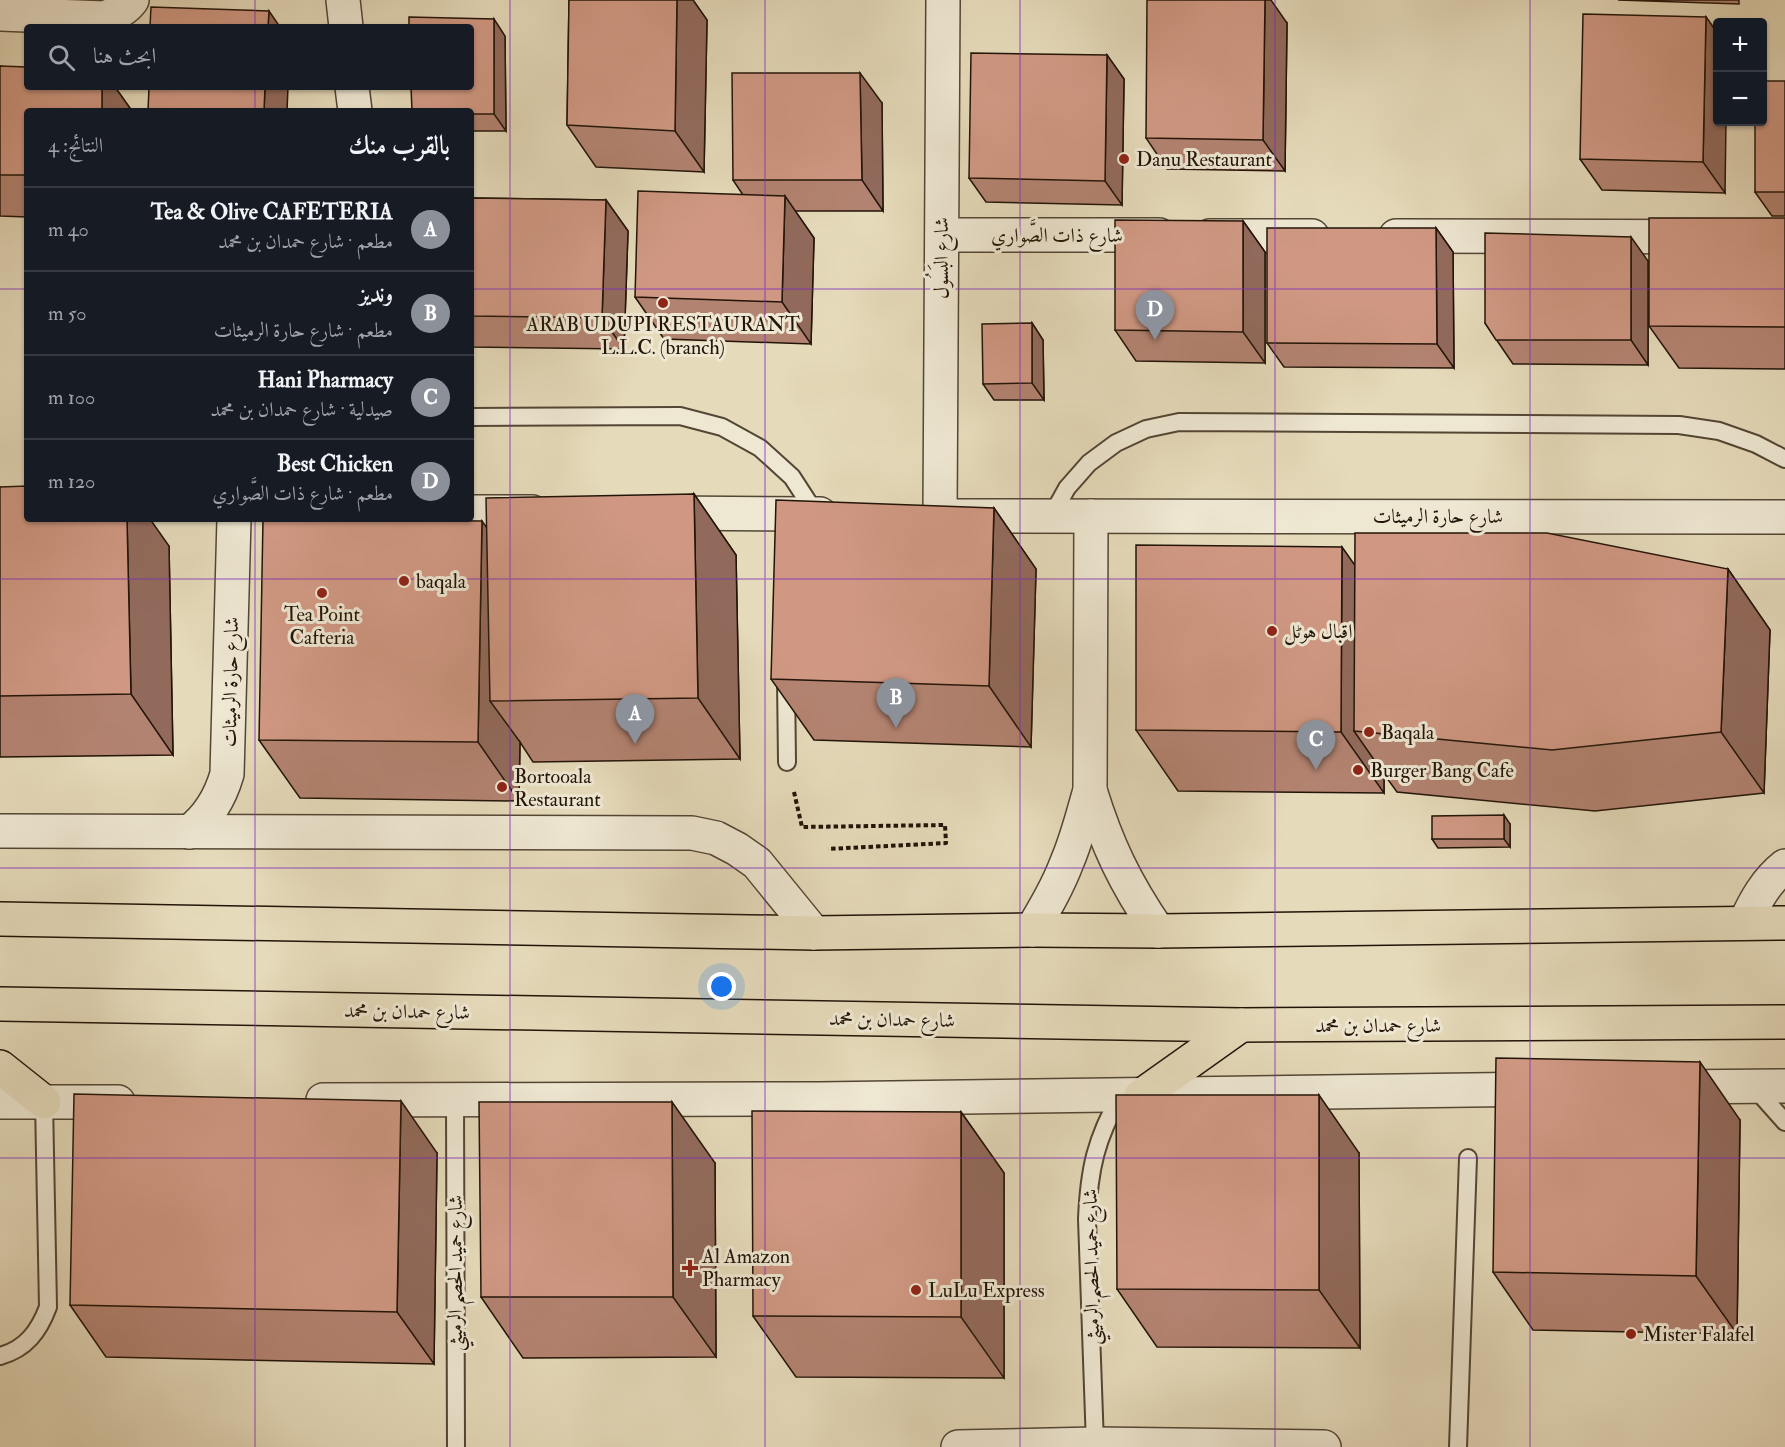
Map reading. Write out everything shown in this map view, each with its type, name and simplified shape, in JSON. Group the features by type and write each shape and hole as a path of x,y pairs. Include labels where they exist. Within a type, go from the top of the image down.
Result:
{"main road":[{"path":"0,919 814,933 1785,923"},
{"name":"شارع حمدان بن محمد","path":"0,1004 1241,1025 1785,1022"},
{"path":"1131,1095 1241,1025"},
{"path":"0,1067 44,1102"}],"street":[{"path":"0,14 104,18 117,13 132,0"},
{"path":"343,0 346,24"},
{"name":"شارع البَسُول","path":"940,515 943,0"},
{"path":"352,90 355,108"},
{"name":"شارع ذات الصَّواري","path":"942,235 1785,237"},
{"path":"474,512 564,513"},
{"path":"634,513 796,518 850,514"},
{"name":"شارع حارة الرميثات","path":"906,515 1785,517"},
{"path":"1032,930 1067,862 1090,790 1091,516"},
{"name":"شارع حارة الرميثات","path":"189,832 200,824 213,807 223,788 226,774 234,522"},
{"path":"1090,790 1117,864 1135,899 1158,931"},
{"path":"0,831 692,833 716,838 757,863 814,933"},
{"path":"1745,923 1758,896 1776,873 1785,866"},
{"path":"1644,1087 1785,1086"},
{"path":"291,1101 819,1099 1572,1088"},
{"path":"0,1102 150,1102"},
{"path":"958,1447 1095,1444 1324,1447"}],"lane":[{"path":"474,417 680,416 722,427 760,448 792,477 796,518"},
{"path":"1051,517 1067,488 1089,463 1116,443 1146,429 1179,422 1679,425 1719,431 1756,444 1785,459"},
{"path":"786,667 787,762"},
{"path":"1752,1085 1785,1122"},
{"name":"شارع حميد الحصم الرميثي","path":"1095,1444 1088,1193 1091,1167 1108,1118 1131,1095"},
{"name":"شارع حميد الحصم الرميثي","path":"455,1100 456,1447"},
{"path":"0,1356 18,1349 32,1338 42,1323 48,1307 44,1102"},
{"path":"1458,1447 1468,1158"}],"path":[{"path":"802,827 945,825 946,843 828,849"}],"building":[{"path":"569,0 677,0 675,131 567,125"},
{"path":"1147,0 1265,0 1263,140 1146,138"},
{"path":"151,7 269,11 268,24 150,24"},
{"path":"1583,14 1706,17 1703,162 1580,159"},
{"path":"409,17 494,19 494,114 474,114 474,108 412,108 411,90 474,90 474,24 409,24"},
{"path":"971,53 1107,55 1105,181 969,178"},
{"path":"0,66 24,67 24,90 102,90 102,108 24,108 24,175 0,175"},
{"path":"732,73 860,73 862,180 733,180"},
{"path":"1767,81 1785,81 1785,192 1755,192 1755,126 1767,126"},
{"path":"149,90 265,90 264,108 148,108"},
{"path":"638,191 785,196 782,302 635,297"},
{"path":"474,198 606,200 602,318 474,316"},
{"path":"1649,218 1785,218 1785,327 1649,326"},
{"path":"1115,220 1243,221 1243,332 1115,330"},
{"path":"1267,228 1436,228 1437,344 1267,343"},
{"path":"1485,233 1631,237 1631,340 1496,340 1485,323"},
{"path":"1032,323 1032,383 983,384 982,324"},
{"path":"24,486 24,522 127,522 131,694 0,696 0,487"},
{"path":"694,494 698,698 490,701 486,498"},
{"path":"776,500 994,508 989,686 771,679"},
{"path":"482,521 478,742 259,740 263,522"},
{"path":"1355,533 1547,533 1728,569 1721,732 1552,750 1354,731"},
{"path":"1136,545 1342,547 1341,732 1136,730"},
{"path":"1504,815 1504,839 1432,839 1432,816"},
{"path":"1496,1058 1700,1062 1696,1276 1493,1272"},
{"path":"74,1094 401,1101 397,1312 70,1305"},
{"path":"1116,1095 1319,1095 1319,1290 1117,1289"},
{"path":"479,1102 672,1102 673,1297 481,1297"},
{"path":"752,1111 961,1112 961,1317 753,1316"}],"place":[{"name":"Danu Restaurant","path":"1124,159"},
{"name":"ARAB UDUPI RESTAURANT L.L.C. (branch)","path":"663,303"},
{"name":"Best Chicken","path":"1155,340"},
{"name":"baqala","path":"404,581"},
{"name":"Tea Point Cafteria","path":"322,593"},
{"name":"اقبال ہوٹل","path":"1272,631"},
{"name":"ونديز","path":"896,728"},
{"name":"Baqala","path":"1369,732"},
{"name":"Tea & Olive CAFETERIA","path":"635,744"},
{"name":"Hani Pharmacy","path":"1316,770"},
{"name":"Burger Bang Cafe","path":"1358,770"},
{"name":"Bortooala Restaurant","path":"502,787"},
{"name":"Al Amazon Pharmacy","path":"690,1268"},
{"name":"LuLu Express","path":"916,1290"},
{"name":"Mister Falafel","path":"1631,1334"}]}
